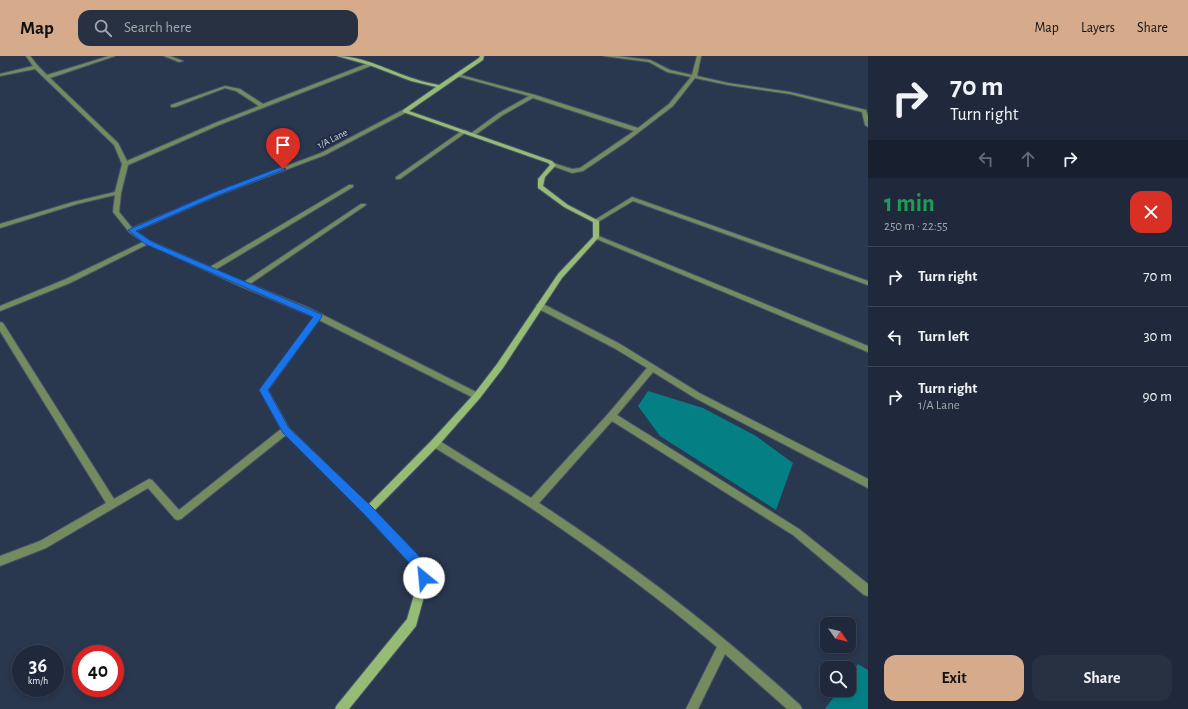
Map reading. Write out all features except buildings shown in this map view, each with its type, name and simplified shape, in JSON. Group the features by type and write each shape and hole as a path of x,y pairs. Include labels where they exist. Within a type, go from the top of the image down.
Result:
{"street":[{"path":"28,56 36,67 116,144 125,164 118,193 116,212 131,230 148,242 318,316 477,396"},
{"path":"47,77 113,56"},
{"path":"166,56 181,61"},
{"path":"339,56 371,64 413,80 440,87"},
{"name":"1/A Lane","path":"131,230 217,194 323,154 405,111 459,75 481,59 482,56"},
{"path":"606,56 650,61 669,71 728,84 790,93 864,111"},
{"path":"405,111 542,158 553,165 572,171 581,170 671,105 694,76 699,56"},
{"path":"125,164 217,124 371,64"},
{"path":"0,75 36,67"},
{"path":"459,75 533,96 638,130"},
{"path":"173,106 225,87 238,90 263,106"},
{"path":"473,134 501,114 533,96"},
{"path":"864,111 868,106"},
{"path":"864,111 868,125"},
{"path":"398,178 464,131"},
{"path":"553,165 543,174 539,181 540,187 566,206 596,221"},
{"path":"210,270 351,186"},
{"path":"0,226 75,203 118,193"},
{"path":"596,221 632,199 868,282"},
{"path":"244,285 363,205"},
{"path":"368,511 435,443 477,396 500,366 560,276 596,237 596,221"},
{"path":"596,237 868,349"},
{"path":"0,309 68,281 148,242"},
{"path":"540,306 617,346 698,396 868,484"},
{"path":"318,316 264,390 286,430 418,563 424,578 412,622 341,709"},
{"path":"0,325 112,504"},
{"path":"532,504 611,416 652,367"},
{"path":"611,416 796,532 868,591"},
{"path":"0,561 43,545 149,482 178,516 286,430"},
{"path":"435,443 532,504 586,541 691,618 724,645 796,709"},
{"path":"692,709 724,645"}],"shaded area":[{"path":"648,391 703,408 756,436 793,463 776,510 660,436 638,406"},
{"path":"858,664 868,670 868,709 825,709 834,697 856,697 856,667"}],"route":[{"path":"283,169 217,194 131,230 148,242 162,249 318,316 264,390 286,430 418,563 424,578"}]}
